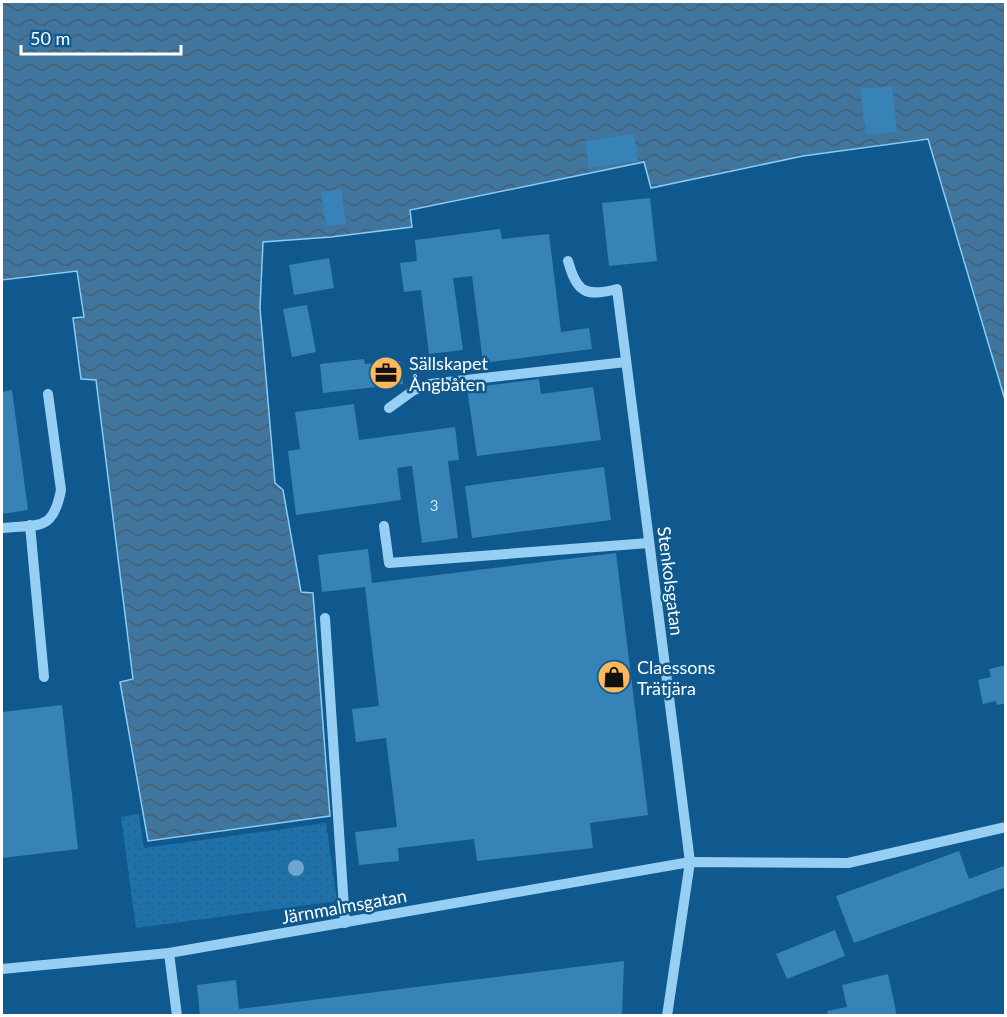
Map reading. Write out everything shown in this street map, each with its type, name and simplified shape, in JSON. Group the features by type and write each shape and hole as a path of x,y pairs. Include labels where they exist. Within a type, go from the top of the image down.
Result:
{"street":[{"name":"Stenkolsgatan","path":"568,261 573,277 584,291 596,294 617,289 690,862 667,1016"},
{"path":"389,408 414,390 430,384 626,362"},
{"path":"2,528 48,522 54,517 61,490 48,394"},
{"path":"30,525 44,677"},
{"path":"384,526 388,563 650,543"},
{"path":"325,618 345,923"},
{"name":"Järnmalmsgatan","path":"2,969 169,953 690,862 848,863 1005,827"},
{"path":"169,953 177,1016"}],"shaded area":[{"path":"139,814 144,848 326,823 337,901 136,928 121,817"}],"water":[{"path":"2,2 1005,2 1005,400 928,139 803,156 651,188 644,162 410,210 412,227 331,237 263,242 260,308 275,483 283,490 301,592 313,593 330,816 148,841 120,682 133,679 96,380 81,379 73,318 84,317 77,271 2,280"}],"building":[{"path":"892,86 897,132 866,135 860,89"},
{"path":"634,134 638,161 589,168 585,141"},
{"path":"341,189 346,224 326,226 321,192"},
{"path":"650,198 657,261 609,266 602,203"},
{"path":"500,229 502,239 549,234 561,332 589,328 592,349 483,363 472,276 453,278 463,350 429,354 421,290 404,292 400,263 417,261 415,240"},
{"path":"329,258 334,288 294,295 289,265"},
{"path":"307,305 316,352 292,357 283,309"},
{"path":"364,359 365,364 400,361 403,384 323,393 320,364"},
{"path":"539,379 541,394 593,387 601,440 477,456 467,388"},
{"path":"12,390 28,510 2,514 2,392"},
{"path":"354,404 359,440 455,427 459,460 448,461 458,538 422,543 412,466 397,468 401,500 296,515 288,451 300,449 295,412"},
{"path":"604,467 611,520 472,538 465,486"},
{"path":"368,549 372,583 616,553 648,815 590,823 593,848 477,861 474,839 398,848 399,861 359,865 355,832 397,827 386,738 356,742 352,709 379,706 365,587 322,592 318,555"},
{"path":"1006,665 1006,703 997,705 996,701 983,704 978,680 991,677 989,669"},
{"path":"62,705 78,849 2,858 2,712"},
{"path":"959,851 969,879 1006,865 1006,887 854,943 836,896"},
{"path":"835,930 845,956 787,979 776,954"},
{"path":"624,961 622,1016 200,1016 197,985 236,980 239,1009"},
{"path":"888,974 897,1016 828,1016 827,1011 847,1007 842,985"}],"place":[{"name":"Sällskapet Ångbåten","path":"386,373"},
{"name":"Claessons Trätjära","path":"614,677"}]}
